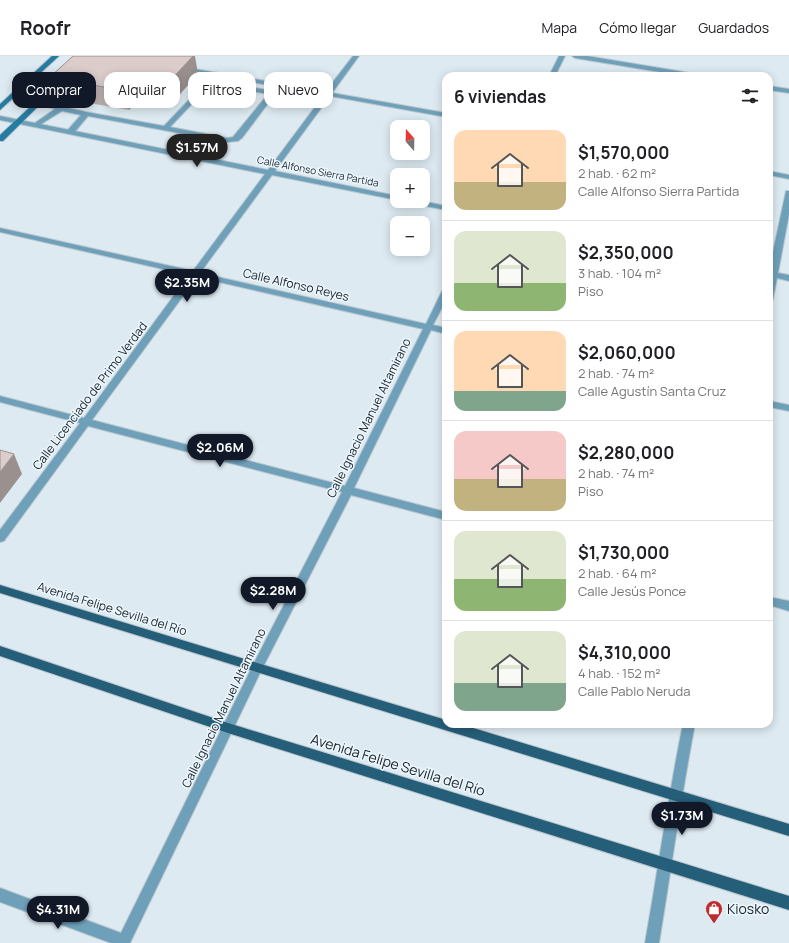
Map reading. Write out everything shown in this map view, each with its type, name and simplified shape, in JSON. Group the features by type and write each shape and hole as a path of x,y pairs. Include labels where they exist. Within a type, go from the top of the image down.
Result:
{"main road":[{"path":"0,108 56,56"},
{"path":"0,139 32,108"},
{"name":"Avenida Felipe Sevilla del Río","path":"0,589 442,724"},
{"name":"Avenida Felipe Sevilla del Río","path":"0,651 228,728 789,903"},
{"name":"Avenida Felipe Sevilla del Río","path":"454,728 789,830"}],"street":[{"name":"Calle Licenciado de Primo Verdad","path":"333,87 356,56"},
{"path":"554,72 562,56"},
{"path":"575,56 672,72"},
{"path":"173,66 264,82"},
{"path":"36,125 60,108 227,140 235,139 273,93 209,82 166,128"},
{"path":"773,89 789,91"},
{"path":"333,95 442,114"},
{"name":"Calle Licenciado de Primo Verdad","path":"0,538 318,108"},
{"path":"70,132 86,114"},
{"name":"Calle Alfonso Sierra Partida","path":"0,118 390,197"},
{"path":"773,174 789,177"},
{"path":"773,265 789,193"},
{"path":"430,205 442,207"},
{"name":"Calle Alfonso Reyes","path":"0,230 442,330"},
{"path":"773,274 789,278"},
{"name":"Calle Ignacio Manuel Altamirano","path":"124,942 257,668 348,490 442,299"},
{"path":"0,399 442,515"},
{"path":"773,405 789,408"},
{"path":"773,601 789,606"},
{"path":"652,943 666,864 675,795 688,728"},
{"path":"0,895 124,942"}],"building":[{"path":"73,56 193,56 178,72 104,72 104,87 96,86 96,72 55,72"},
{"path":"0,450 14,454 0,472"}],"place":[{"name":"Kiosko","path":"714,924"}]}
